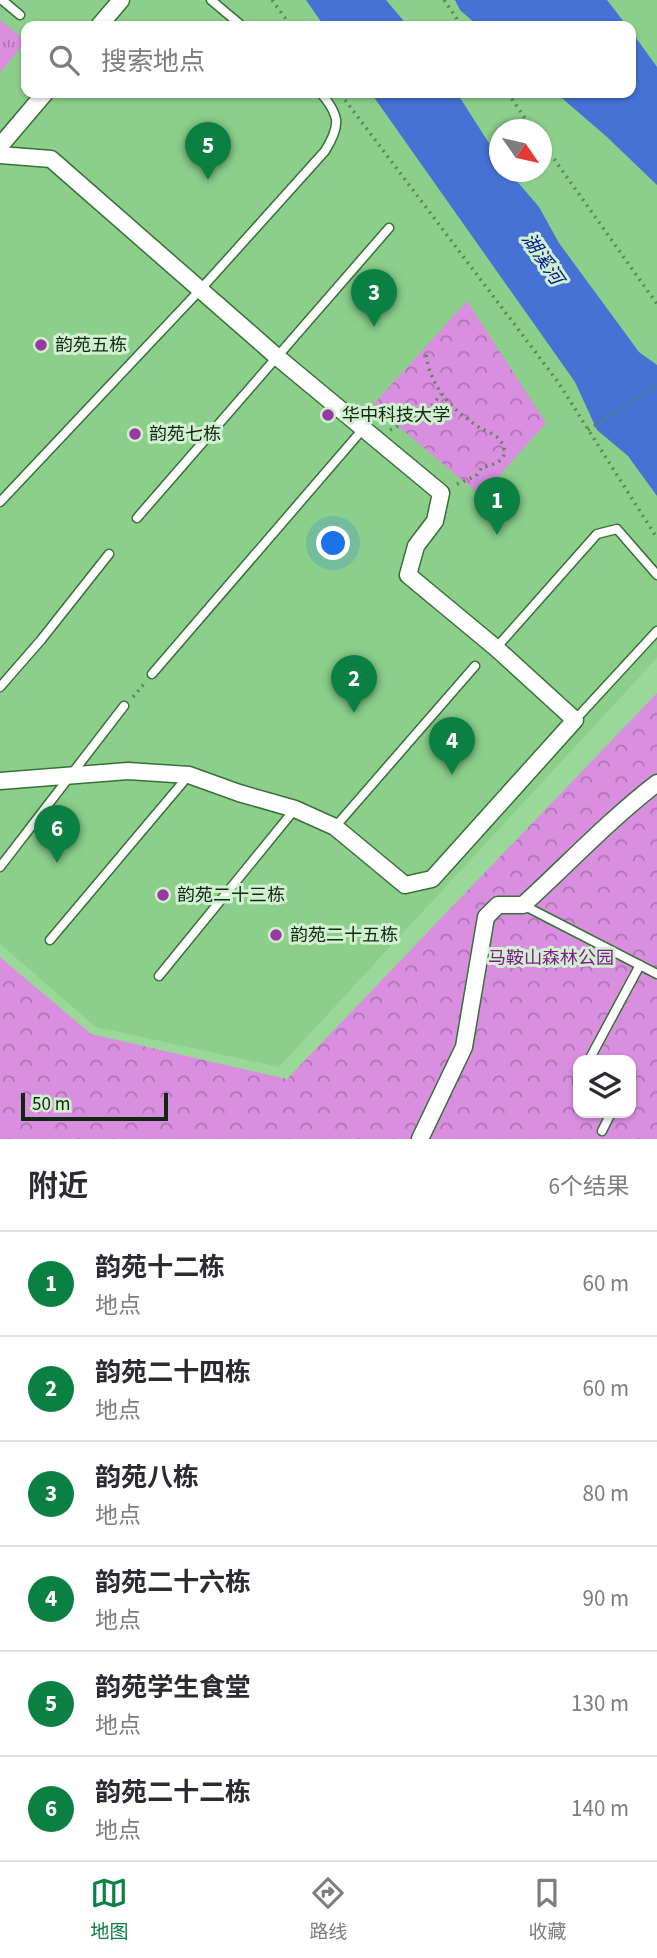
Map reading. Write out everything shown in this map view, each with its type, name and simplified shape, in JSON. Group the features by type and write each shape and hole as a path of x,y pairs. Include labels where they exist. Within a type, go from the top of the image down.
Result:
{"street":[{"path":"103,21 121,0"},
{"path":"0,146 41,98"},
{"path":"0,155 51,159 276,356 441,493 435,521 416,546 408,575 496,648 575,720 432,879 405,885 335,827 295,809 189,775 128,771 69,778 0,781"},
{"path":"420,1139 464,1047 486,917 498,905 523,905 614,818 657,783"}],"lane":[{"path":"2,0 20,15"},
{"path":"211,0 236,21"},
{"path":"0,502 200,290 325,150 337,132 335,110 325,98"},
{"path":"137,518 389,228"},
{"path":"152,674 369,433"},
{"path":"496,648 597,534 618,529 657,575"},
{"path":"0,687 109,554"},
{"path":"575,720 657,631"},
{"path":"335,827 475,666"},
{"path":"0,867 124,706"},
{"path":"50,940 189,775"},
{"path":"159,976 295,809"},
{"path":"523,905 657,974"},
{"path":"592,1055 640,965"},
{"path":"602,1131 608,1118"}],"path":[{"path":"272,0 287,21"},
{"path":"444,0 459,21"},
{"path":"343,98 558,382 657,538"},
{"path":"511,98 526,119"},
{"path":"552,157 657,304"},
{"path":"426,355 432,380 441,394 464,416 499,438 505,451 503,459 495,466 482,467 476,476 441,493"},
{"path":"588,430 657,386"},
{"path":"369,433 428,411 441,394"},
{"path":"124,706 152,674"}],"shaded area":[{"name":"华中科技大学","path":"0,0 657,0 657,658 279,1067 96,1027 0,944"}],"green space":[{"path":"0,20 21,37 21,47 0,73"},
{"path":"467,301 546,423 481,496 373,405"},
{"name":"马鞍山森林公园","path":"657,693 657,1139 0,1139 0,957 91,1034 287,1079"}],"water":[{"path":"306,0 386,0 404,21 321,21"},
{"path":"455,0 607,0 623,21 472,21 460,10"},
{"path":"636,38 657,67 657,185 562,98 636,98"},
{"name":"湖溪河","path":"375,98 460,98 489,143 489,182 518,182 539,207 559,243 639,352 657,365 657,496 628,456 597,430 575,382"}],"place":[{"name":"韵苑学生食堂","path":"208,180"},
{"name":"韵苑八栋","path":"374,327"},
{"name":"韵苑五栋","path":"41,345"},
{"name":"华中科技大学","path":"328,415"},
{"name":"韵苑七栋","path":"135,434"},
{"name":"韵苑十二栋","path":"497,535"},
{"name":"韵苑二十四栋","path":"354,713"},
{"name":"韵苑二十六栋","path":"452,775"},
{"name":"韵苑二十二栋","path":"57,863"},
{"name":"韵苑二十三栋","path":"163,895"},
{"name":"韵苑二十五栋","path":"276,935"}]}
